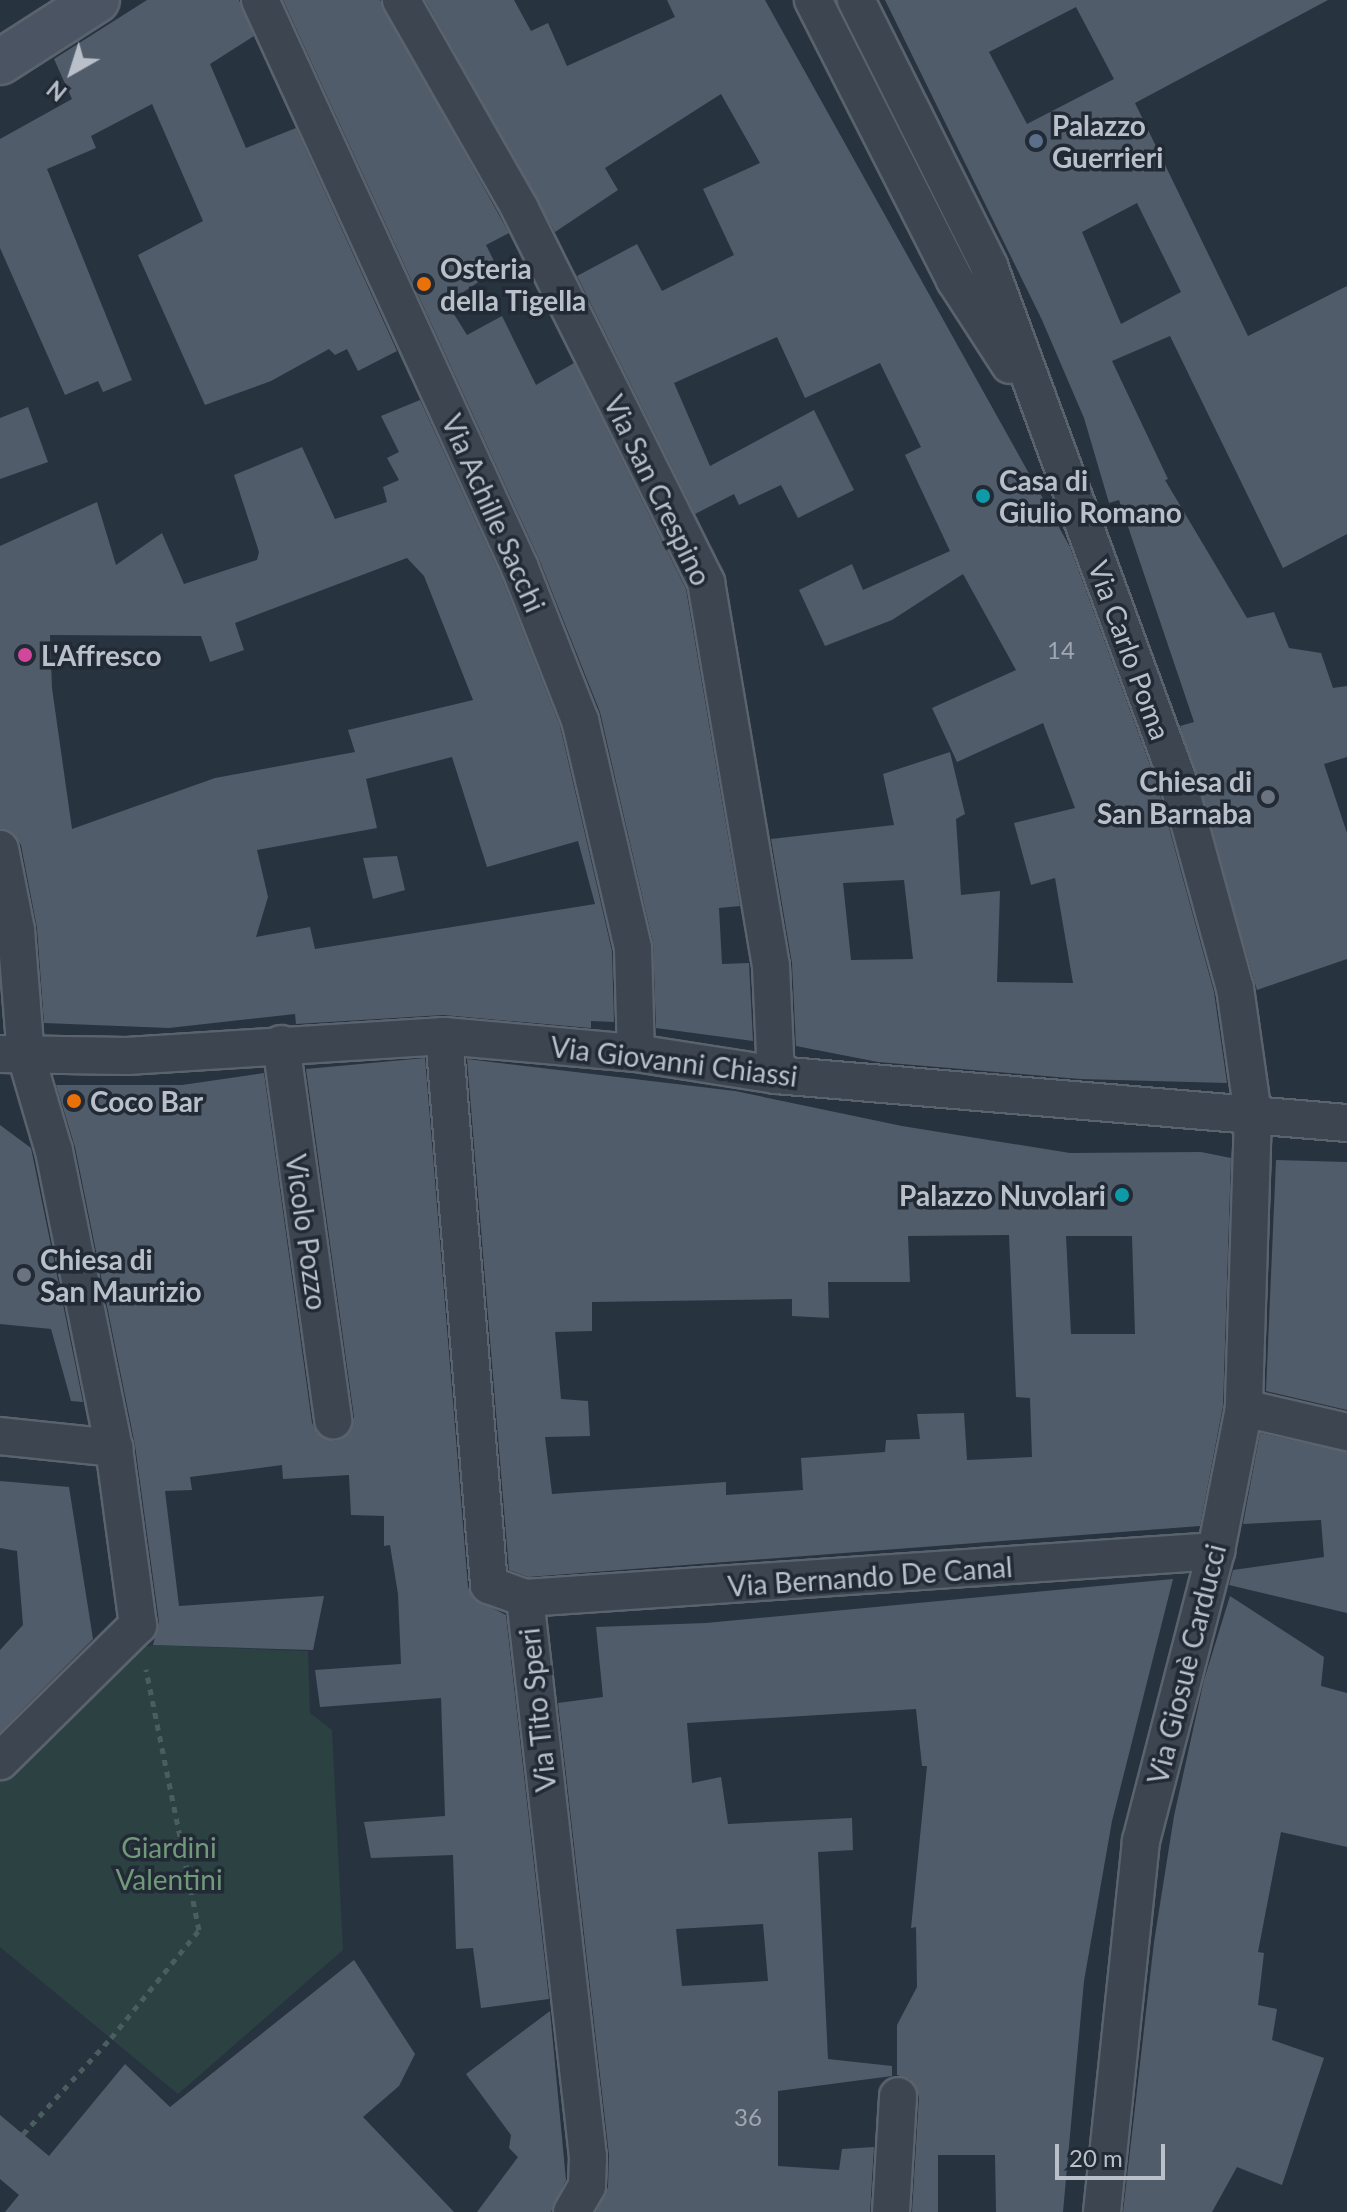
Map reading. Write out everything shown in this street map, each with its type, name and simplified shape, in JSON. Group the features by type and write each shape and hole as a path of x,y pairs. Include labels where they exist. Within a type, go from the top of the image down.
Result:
{"street":[{"path":"0,62 97,0"},
{"name":"Via Achille Sacchi","path":"260,0 520,568 580,720 633,948 636,1053"},
{"name":"Via San Crespino","path":"401,0 520,209 706,582 771,966 776,1075"},
{"name":"Via Carlo Poma","path":"813,0 955,280 1048,424"},
{"name":"Via Carlo Poma","path":"856,0 989,266 1177,778 1235,988 1253,1115"},
{"path":"0,849 16,930 13,1055 54,1151 114,1448 138,1625 0,1761"},
{"name":"Via Giovanni Chiassi","path":"13,1055 127,1056 444,1036 636,1053 776,1075 1347,1123"},
{"name":"Via Tito Speri","path":"444,1036 489,1585 525,1598 588,2157 587,2186 572,2212"},
{"name":"Vicolo Pozzo","path":"281,1044 333,1420"},
{"name":"Via Giosuè Carducci","path":"1102,2212 1141,1841 1216,1551 1244,1408 1253,1115"},
{"path":"1244,1408 1347,1432"},
{"path":"0,1436 114,1448"},
{"name":"Via Bernando De Canal","path":"525,1598 1216,1551"},
{"path":"891,2212 898,2096"}],"path":[{"path":"23,2134 111,2038 199,1930 138,1625"}],"green space":[{"name":"Giardini Valentini","path":"141,1647 308,1651 310,1713 332,1730 343,1950 178,2094 0,1947 0,1780"}],"building":[{"path":"147,0 239,0 254,36 210,64 246,148 296,128 397,351 358,371 347,349 335,355 329,349 271,381 205,405 138,255 203,221 152,104 91,136 96,148 47,169 132,380 103,392 98,381 65,395 0,248 0,139 72,99 54,59"},
{"path":"283,0 380,0 509,233 486,245 498,269 447,303 467,335 502,316 536,385 574,363 686,589 740,906 719,908 722,964 749,963 753,1041 656,1028 653,943 600,712 539,559"},
{"path":"425,0 514,0 531,31 548,23 567,66 675,17 667,0 765,0 1070,547 1157,784 1214,992 1227,1083 1080,1079 878,1062 796,1046 792,963 771,839 894,825 883,774 950,752 965,814 956,819 961,895 1000,891 997,982 1073,983 1055,878 1031,885 1014,823 1075,808 1043,723 957,762 932,708 1016,670 963,574 892,620 825,646 799,590 852,564 863,590 950,551 905,455 921,447 880,363 805,398 777,337 674,383 710,466 814,410 854,490 798,518 781,485 739,505 734,494 695,514 577,276 637,244 662,291 734,255 703,189 760,163 721,94 605,168 618,190 555,232","holes":["904,880 913,959 851,960 843,883"]},
{"path":"885,0 1328,0 1135,103 1248,336 1347,286 1347,534 1283,568 1170,336 1112,361 1168,479 1165,480 1247,618 1274,612 1289,648 1321,653 1333,688 1347,686 1347,757 1324,764 1347,833 1347,959 1257,990 1180,726 1194,722 1119,500 1109,503 1084,418 1042,320","holes":["1076,7 1114,79 1027,124 989,52","1137,203 1181,292 1121,324 1082,232"]},
{"path":"420,400 501,576 560,726 612,951 614,1022 591,1021 591,1028 443,1015 296,1024 295,1014 169,1028 44,1023 37,928 21,845 15,835 0,829 0,546 97,502 116,565 162,533 184,584 257,560 259,552 234,475 302,447 335,519 387,502 383,487 399,480 387,458 399,452 381,416","holes":["407,558 424,576 473,700 348,730 355,752 215,778 72,829 52,688 50,635 201,636 210,662 244,650 235,623","452,757 487,867 578,841 595,904 315,949 310,927 256,937 268,897 257,850 377,828 366,779"]},
{"path":"28,407 48,462 0,479 0,418"},
{"path":"397,856 405,890 373,899 363,858"},
{"path":"425,1058 468,1587 473,1598 506,1615 549,1999 481,2008 473,1948 456,1949 453,1855 371,1858 364,1822 445,1816 441,1698 320,1707 315,1670 401,1664 398,1594 390,1545 384,1546 384,1516 351,1515 349,1475 283,1479 282,1465 190,1477 192,1490 165,1491 179,1606 324,1596 313,1650 153,1645 159,1622 135,1445 75,1147 56,1085 182,1085 264,1073 312,1423 317,1433 335,1441 346,1436 354,1417 306,1069"},
{"path":"467,1059 735,1091 902,1126 1070,1153 1201,1152 1231,1158 1223,1406 1200,1526 528,1577 509,1570","holes":["1009,1235 1016,1397 1030,1398 1032,1457 967,1460 964,1413 917,1414 920,1439 886,1440 885,1452 801,1458 803,1490 726,1495 726,1482 552,1494 545,1437 590,1436 588,1401 561,1399 555,1332 592,1331 592,1302 792,1299 792,1316 829,1318 828,1282 910,1282 908,1236","1066,1236 1132,1236 1135,1334 1071,1334"]},
{"name":"Chiesa di San Maurizio","path":"0,1125 31,1148 83,1402 71,1401 51,1329 0,1324"},
{"path":"1276,1160 1347,1162 1347,1410 1266,1391"},
{"path":"1260,1433 1347,1452 1347,1613 1229,1585 1233,1570 1324,1557 1321,1520 1243,1524"},
{"path":"0,1481 69,1487 93,1639 0,1732 0,1650 23,1625 17,1551 0,1548"},
{"path":"1173,1579 1112,1821 1084,1981 1063,2212 996,2212 995,2155 938,2155 938,2212 912,2212 919,2096 910,2079 897,2075 897,2025 917,1987 916,1927 911,1928 927,1766 922,1766 916,1709 687,1723 692,1783 721,1777 728,1824 852,1818 853,1850 818,1852 828,2059 892,2066 892,2076 778,2091 778,2166 839,2170 842,2149 874,2147 870,2212 596,2212 608,2187 609,2155 558,1703 603,1697 596,1627 706,1623","holes":["763,1924 768,1981 682,1986 676,1929"]},
{"path":"1230,1596 1324,1657 1321,1686 1347,1693 1347,1847 1281,1832 1258,1952 1264,1953 1258,2005 1277,2009 1272,2040 1324,2058 1282,2185 1237,2167 1212,2212 1123,2212 1154,1942 1174,1816 1204,1680"},
{"path":"354,1960 415,2054 399,2086 363,2117 454,2212 5,2212 19,2195 0,2179 0,2115 49,2156 125,2064 170,2107"},
{"path":"550,2011 566,2180 551,2212 477,2212 518,2157 509,2148 511,2135 466,2074"}],"place":[{"name":"Palazzo Guerrieri","path":"1036,141"},
{"name":"Osteria della Tigella","path":"424,284"},
{"name":"Casa di Giulio Romano","path":"983,496"},
{"name":"L'Affresco","path":"25,655"},
{"name":"Chiesa di San Barnaba","path":"1268,797"},
{"name":"Coco Bar","path":"74,1101"},
{"name":"Palazzo Nuvolari","path":"1122,1195"},
{"name":"Chiesa di San Maurizio","path":"24,1275"}]}
